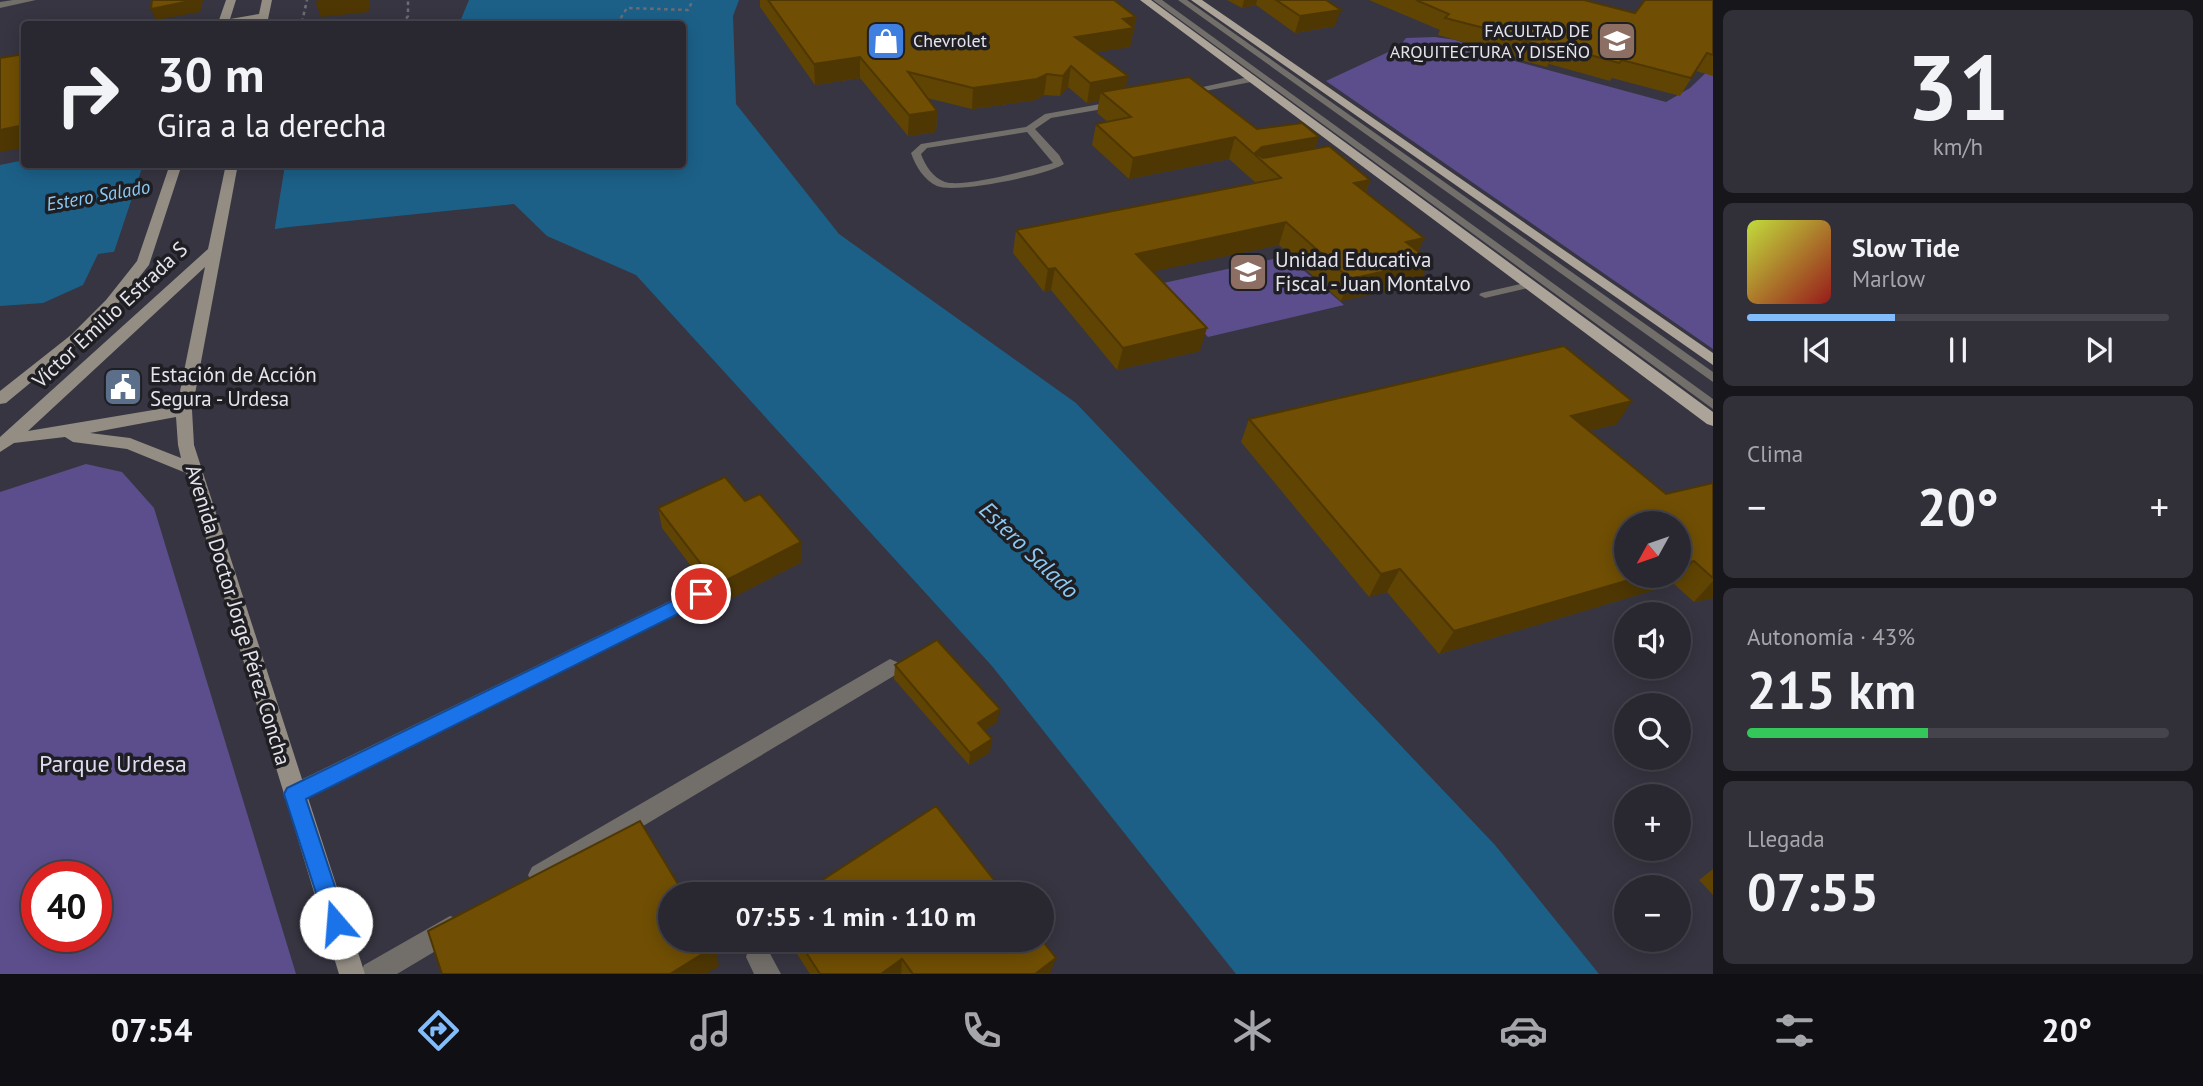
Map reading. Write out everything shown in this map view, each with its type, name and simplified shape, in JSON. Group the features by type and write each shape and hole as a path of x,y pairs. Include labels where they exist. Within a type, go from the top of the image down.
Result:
{"main road":[{"path":"222,21 231,0"},
{"path":"263,20 267,0"},
{"path":"1145,0 1713,420"},
{"path":"1196,0 1713,360"},
{"name":"Víctor Emilio Estrada S","path":"0,399 76,338 111,303 144,262 175,168"},
{"name":"Avenida Doctor Jorge Pérez Concha","path":"231,168 184,410 186,445 191,468 352,974"},
{"name":"Víctor Emilio Estrada S","path":"4,442 93,364 216,247"},
{"path":"4,442 184,410"},
{"path":"52,434 130,444 191,468"}],"street":[{"path":"0,5 31,0"},
{"path":"294,794 701,594"},
{"path":"521,886 890,668"},
{"path":"373,974 473,914"}],"lane":[{"path":"1157,0 1713,405"},
{"path":"1182,0 1713,378"},
{"path":"1168,95 1253,79"},
{"path":"1195,90 1205,98"},
{"path":"1029,129 1056,157 1059,164 1023,173 945,185 930,178 919,163 916,153 924,146 1029,129 1048,116 1128,102"},
{"path":"1304,132 1320,129"},
{"path":"1338,159 1355,156"},
{"path":"1485,295 1529,285"}],"path":[{"path":"302,21 307,0"},
{"path":"404,21 408,16 408,0"},
{"path":"619,21 627,8 688,10 693,0"}],"green space":[{"path":"1435,37 1456,40 1489,54 1666,102 1690,88 1713,66 1713,349 1326,81 1399,47 1406,38"},
{"path":"1287,256 1344,305 1208,337 1159,284"},
{"name":"Parque Urdesa","path":"86,464 122,472 154,508 296,974 0,974 0,492"}],"water":[{"name":"Estero Salado","path":"469,0 739,0 733,16 736,104 839,234 1076,403 1495,845 1599,974 1236,974 992,666 636,275 547,236 514,204 289,227 98,254 83,285 43,303 0,306 0,165 21,161 21,168 686,168 686,21 460,21"}],"pier":[{"path":"142,168 285,168 274,233 113,255"}],"building":[{"path":"152,0 195,0 151,9"},
{"path":"768,0 1114,0 1136,17 1123,19 1134,28 1075,37 1128,76 1090,83 1071,66 1063,76 1047,74 1037,79 973,88 908,72 937,111 909,115 860,57 814,64"},
{"path":"1276,0 1326,0 1341,10 1300,16"},
{"path":"1416,0 1584,0 1635,13 1645,0 1713,0 1713,55 1707,53 1691,78 1622,60 1619,63 1558,46 1555,49 1490,32 1492,30 1445,18 1449,14"},
{"path":"21,54 21,126 0,130 0,58"},
{"path":"1189,77 1257,129 1302,123 1319,137 1262,147 1255,153 1263,158 1329,146 1370,180 1354,183 1424,238 1406,242 1430,261 1350,279 1286,222 1136,254 1207,328 1123,348 1055,268 1048,269 1016,230 1281,178 1235,137 1133,158 1096,124 1131,117 1101,92"},
{"path":"1564,346 1632,401 1571,416 1666,494 1713,483 1713,578 1694,561 1691,562 1691,511 1614,511 1614,584 1454,631 1400,569 1381,574 1249,419"},
{"path":"725,477 745,501 760,494 801,542 717,585 658,508"},
{"path":"937,640 1000,709 978,723 992,739 970,753 895,665"},
{"path":"936,806 996,882 819,882"},
{"path":"640,821 677,882 658,882 658,952 705,952 670,974 442,974 428,931"},
{"path":"806,952 1051,952 1056,958 1035,974 913,974 902,959 881,974 820,974"}],"place":[{"name":"Chevrolet","path":"886,41"},
{"name":"FACULTAD DE ARQUITECTURA Y DISEÑO","path":"1617,41"},
{"name":"Unidad Educativa Fiscal - Juan Montalvo","path":"1248,272"},
{"name":"Estación de Acción Segura - Urdesa","path":"123,387"}],"route":[{"path":"336,923 294,794 701,594"}]}
